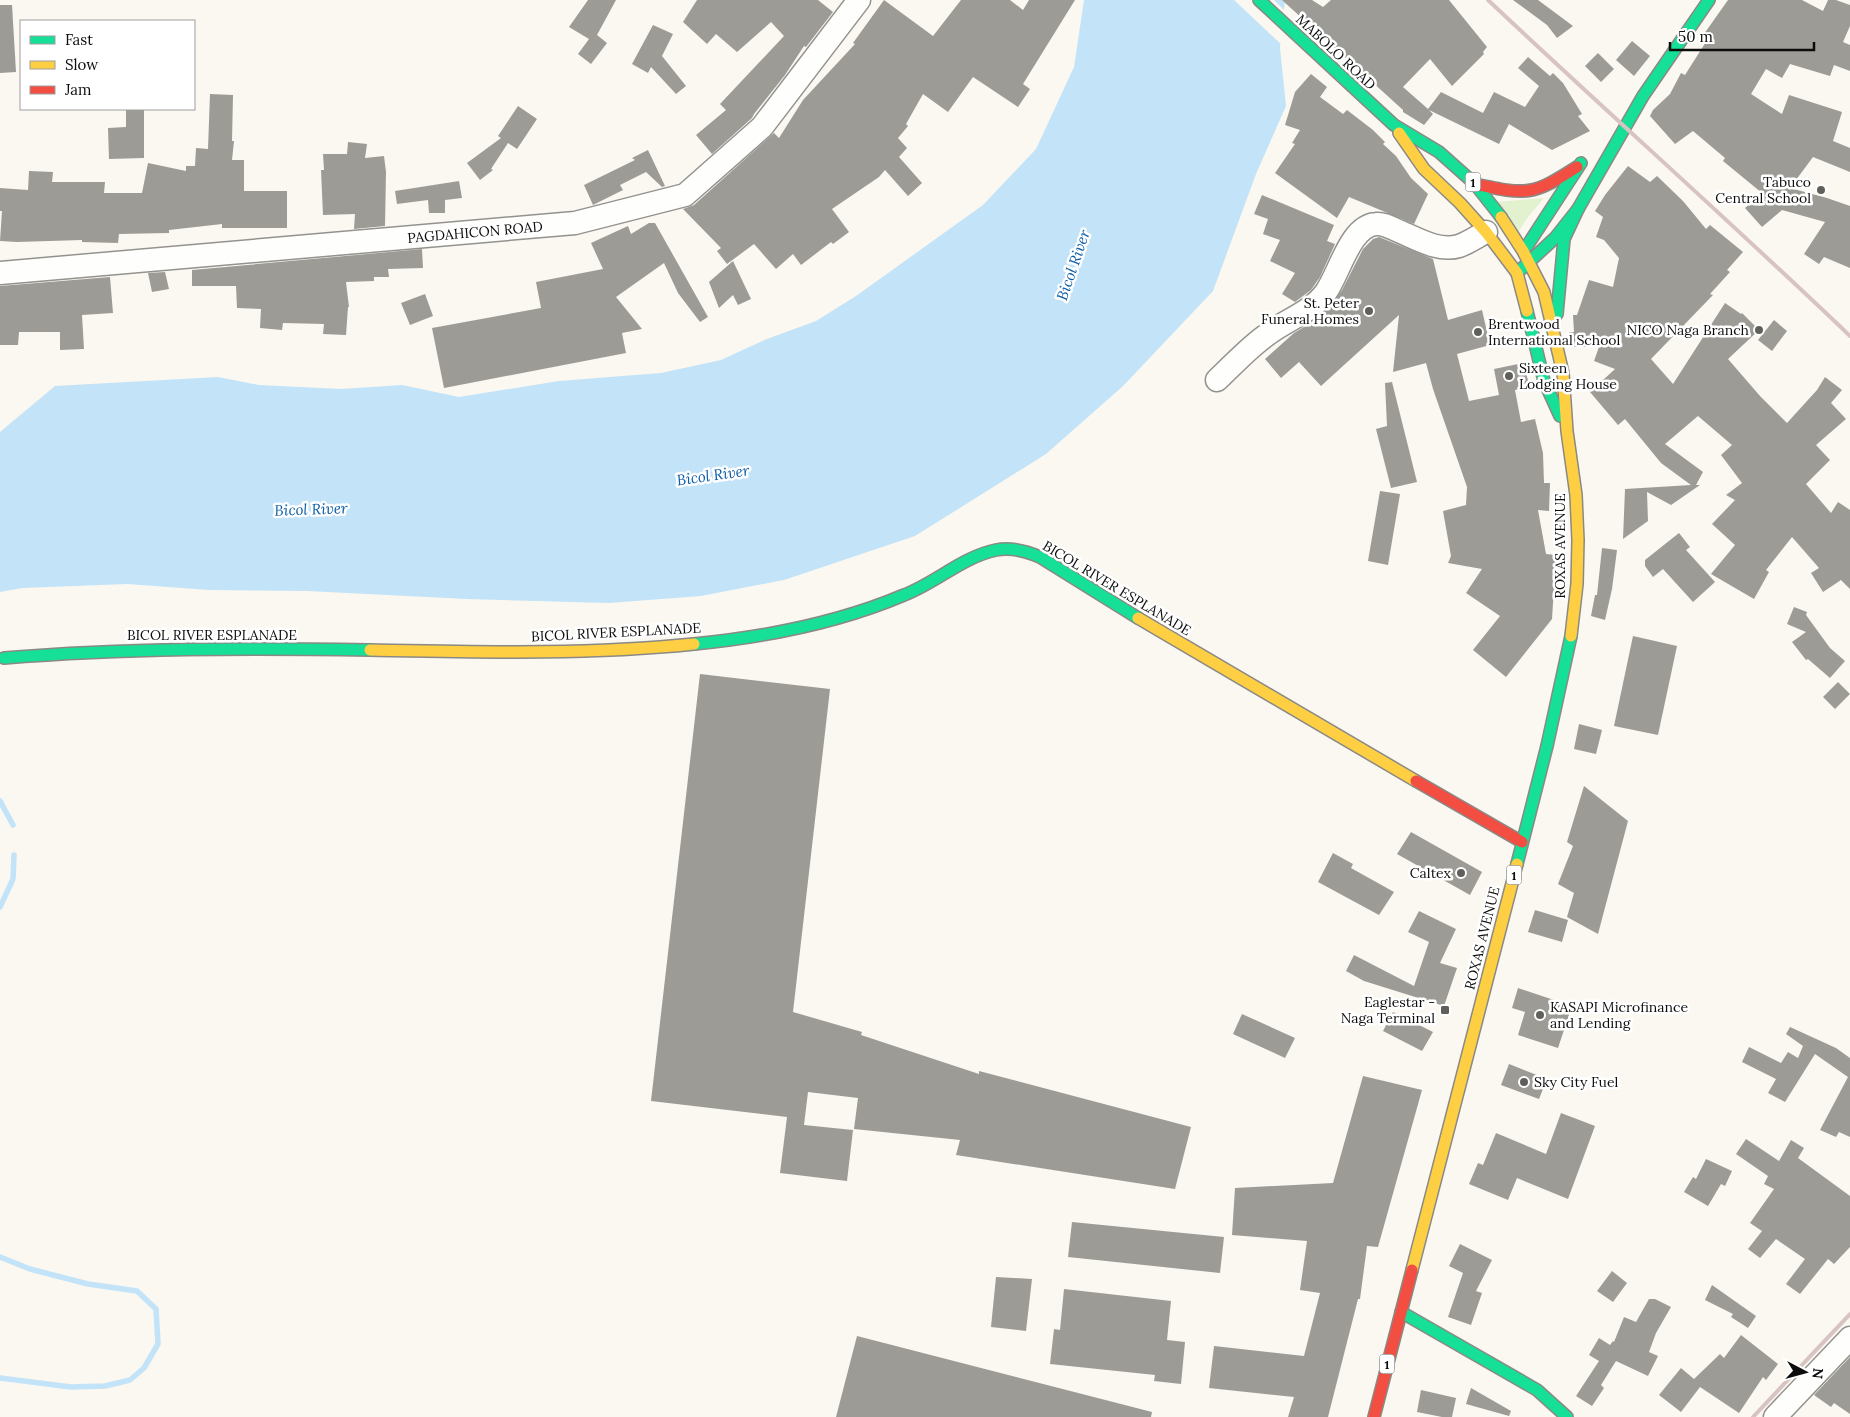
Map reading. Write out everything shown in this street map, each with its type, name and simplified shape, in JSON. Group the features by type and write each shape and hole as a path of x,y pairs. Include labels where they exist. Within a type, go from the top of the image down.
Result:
{"main road":[{"name":"MABOLO ROAD","path":"1259,0 1394,125 1439,152 1475,184 1502,219 1526,256"},
{"path":"1511,262 1526,256 1555,238 1578,209 1649,88 1709,0"},
{"name":"MABOLO ROAD","path":"1394,125 1424,170 1460,203 1511,262"},
{"path":"1605,141 1625,128"},
{"path":"1475,184 1508,191 1536,190 1552,184 1577,167 1588,156"},
{"path":"1518,272 1577,167"},
{"path":"1556,348 1560,264 1564,239 1578,209"},
{"name":"ROXAS AVENUE","path":"1374,1417 1547,746 1571,636 1576,592 1578,540 1576,495 1567,431 1562,373 1544,292 1526,256"},
{"name":"ROXAS AVENUE","path":"1511,262 1518,272 1544,381 1567,431"},
{"name":"BICOL RIVER ESPLANADE","path":"4,658 60,653 183,649 547,652 683,647 811,624 872,608 926,586 969,559 990,549 1009,548 1028,552 1057,567 1126,611 1264,693 1522,842"},
{"path":"1401,1312 1537,1390 1566,1417"}],"street":[{"name":"PAGDAHICON ROAD","path":"0,273 575,223 685,195 762,128 859,0"},
{"path":"1217,380 1268,334 1300,315 1325,294 1337,274 1352,240 1363,228 1376,224 1385,225 1446,248 1460,246 1486,232"},
{"path":"1775,1417 1850,1338"}],"green space":[{"path":"1544,198 1517,234 1496,202"}],"water":[{"name":"Bicol River","path":"1084,0 1285,0 1280,48 1286,106 1256,174 1213,291 1123,386 1046,454 915,536 784,580 701,596 609,603 467,599 307,591 209,590 127,584 22,588 0,592 0,432 55,386 218,377 259,385 341,389 402,385 459,397 559,381 661,373 721,360 767,339 816,321 856,296 983,205 1036,149 1074,67"}],"pier":[{"path":"1234,0 1274,0 1286,12 1283,46"}],"building":[{"path":"588,0 616,0 597,35 607,43 591,64 578,54 589,39 569,27"},
{"path":"697,0 818,0 833,12 806,47 804,46 785,75 752,118 712,154 696,135 726,110 720,104 784,36 771,22 737,52 716,34 707,44 683,22"},
{"path":"884,0 933,36 961,0 1010,0 1023,10 1029,0 1075,0 1023,84 1030,89 1018,107 973,77 948,112 923,94 906,124 908,126 898,138 907,148 899,157 922,183 908,196 885,170 879,177 832,209 849,232 833,244 831,242 801,265 793,254 776,269 754,244 727,264 717,251 721,248 683,209 694,205 774,133 779,138 803,100 855,44 853,43"},
{"path":"1282,0 1312,0 1323,7 1331,0 1449,0 1487,47 1483,52 1484,54 1452,86 1430,59 1403,87 1428,109 1441,92 1483,113 1494,92 1525,107 1539,86 1518,68 1528,57 1550,76 1553,73 1563,83 1582,114 1578,116 1590,131 1552,150 1509,124 1499,144 1429,110 1433,114 1424,125 1403,112"},
{"path":"1513,0 1538,0 1573,26 1557,38 1547,25"},
{"path":"1728,0 1802,0 1823,11 1828,0 1836,0 1850,5 1850,26 1843,42 1850,45 1850,71 1834,65 1830,76 1790,64 1782,78 1766,69 1751,94 1782,114 1789,95 1842,112 1833,141 1850,148 1850,172 1813,157 1790,188 1850,206 1850,268 1824,257 1819,264 1804,254 1825,222 1782,210 1762,227 1745,208 1762,193 1723,161 1725,158 1693,131 1675,144 1650,116 1653,110 1670,94 1681,73 1685,75 1709,37 1704,34"},
{"path":"0,5 12,5 16,72 0,73"},
{"path":"653,25 673,34 662,56 686,86 676,94 651,67 648,73 632,64"},
{"path":"1632,41 1650,56 1634,76 1616,60"},
{"path":"1598,53 1614,69 1601,82 1585,66"},
{"path":"1311,74 1327,87 1320,97 1343,114 1347,110 1373,130 1385,142 1383,144 1396,156 1411,178 1428,194 1414,224 1349,197 1337,218 1275,173 1295,144 1292,143 1300,130 1285,125 1295,92"},
{"path":"210,94 233,95 232,141 234,141 232,160 244,160 244,191 287,191 287,228 222,228 222,224 169,230 169,233 119,234 118,243 82,242 82,240 0,241 2,211 0,211 0,188 28,190 29,171 53,172 52,182 105,182 104,193 142,193 148,163 186,171 186,166 195,166 196,148 208,149"},
{"path":"518,106 537,119 517,149 508,143 491,169 493,170 480,180 467,163 501,138 498,136"},
{"path":"126,110 144,110 144,158 109,159 108,128 126,127"},
{"path":"348,142 367,144 365,158 384,156 386,172 385,226 354,229 355,214 323,215 321,170 324,170 323,154 347,154"},
{"path":"648,150 665,186 662,187 646,172 620,185 623,190 593,205 584,185 635,160 632,158"},
{"path":"1628,166 1650,182 1657,176 1683,201 1706,229 1710,225 1743,252 1727,270 1730,272 1710,294 1713,295 1651,359 1673,384 1725,303 1742,313 1759,330 1728,359 1760,396 1787,423 1817,390 1825,377 1842,390 1831,403 1846,419 1816,445 1830,460 1806,484 1831,513 1838,502 1850,510 1850,589 1841,580 1823,592 1811,573 1819,568 1792,537 1766,570 1769,572 1754,599 1711,574 1735,545 1712,524 1735,500 1726,495 1742,483 1721,455 1732,445 1698,416 1665,444 1703,472 1696,485 1700,485 1671,505 1647,492 1648,521 1623,539 1625,489 1691,485 1661,463 1625,419 1618,425 1590,392 1615,369 1594,361 1599,347 1573,347 1569,332 1574,332 1573,315 1577,315 1589,280 1613,287 1619,258 1604,240 1596,237 1603,217 1595,211"},
{"path":"459,181 462,198 445,200 445,213 429,213 428,200 397,204 395,191"},
{"path":"1262,195 1334,225 1327,241 1335,244 1320,277 1311,290 1295,302 1282,294 1295,273 1270,261 1280,240 1263,234 1268,219 1254,214"},
{"path":"649,223 655,223 708,317 700,322 678,293 664,263 616,297 642,329 622,333 626,353 444,388 432,328 541,308 536,282 603,269 591,243 628,226 631,234"},
{"path":"1379,237 1433,259 1448,320 1482,310 1490,345 1457,354 1469,401 1499,395 1494,369 1523,363 1530,387 1515,390 1521,422 1535,419 1543,453 1544,483 1550,483 1549,511 1538,510 1546,554 1556,555 1552,619 1506,677 1473,650 1500,616 1466,593 1482,569 1448,563 1451,556 1443,511 1466,505 1467,487 1433,389 1426,363 1393,372 1399,315 1321,386 1299,362 1281,378 1265,359 1294,333 1314,321 1330,307 1342,290 1363,249 1373,239"},
{"path":"422,249 423,268 388,269 389,277 374,277 374,281 346,282 349,307 346,335 323,334 324,324 283,323 282,330 260,328 261,309 237,308 236,286 192,286 192,270"},
{"path":"733,261 751,299 738,305 733,295 719,308 709,282"},
{"path":"165,272 169,289 152,292 148,273"},
{"path":"110,277 113,313 82,315 84,349 60,350 60,332 19,332 18,345 0,345 0,286"},
{"path":"425,294 433,316 410,325 401,303"},
{"path":"1774,320 1787,331 1772,351 1758,340"},
{"path":"1392,382 1417,482 1391,488 1376,429 1387,426 1385,383"},
{"path":"1380,491 1400,494 1388,565 1368,561"},
{"path":"1679,533 1690,547 1686,550 1715,582 1693,602 1663,569 1653,577 1645,566 1645,560"},
{"path":"1602,548 1617,550 1612,589 1605,620 1591,616 1595,595 1597,595"},
{"path":"1794,607 1807,612 1806,615 1830,648 1845,661 1830,678 1808,659 1806,660 1792,642 1806,632 1787,624"},
{"path":"1633,636 1677,646 1658,735 1614,726"},
{"path":"700,674 830,689 793,1012 862,1032 861,1035 979,1074 979,1071 1191,1127 1175,1189 956,1155 960,1140 854,1129 858,1098 808,1092 804,1125 853,1130 847,1181 780,1173 787,1117 651,1101"},
{"path":"1838,682 1850,694 1835,709 1823,697"},
{"path":"1579,724 1602,730 1596,754 1574,749"},
{"path":"1584,786 1628,821 1598,934 1567,917 1574,893 1558,884 1573,846 1567,842"},
{"path":"1411,832 1482,872 1470,895 1397,854"},
{"path":"1333,853 1353,864 1351,868 1394,892 1379,915 1318,882"},
{"path":"1535,910 1568,920 1562,942 1528,932"},
{"path":"1419,911 1456,929 1440,963 1457,968 1444,1006 1364,981 1346,971 1354,955 1414,986 1429,942 1408,932"},
{"path":"1518,988 1572,1006 1558,1048 1518,1035 1525,1012 1512,1008"},
{"path":"1393,1012 1433,1032 1422,1051 1383,1031"},
{"path":"1242,1014 1295,1038 1285,1058 1233,1034"},
{"path":"1790,1027 1836,1048 1850,1058 1850,1137 1839,1132 1836,1137 1820,1130 1848,1077 1815,1054 1785,1102 1768,1093 1776,1079 1742,1062 1749,1047 1781,1063 1788,1052 1798,1058 1803,1046 1786,1034"},
{"path":"1509,1064 1547,1079 1539,1099 1501,1085"},
{"path":"1363,1076 1422,1090 1378,1247 1367,1246 1360,1299 1358,1299 1328,1417 1288,1417 1294,1397 1209,1388 1214,1346 1304,1356 1320,1293 1300,1290 1307,1241 1232,1235 1235,1188 1333,1183"},
{"path":"1561,1113 1595,1126 1568,1199 1517,1178 1508,1200 1469,1184 1478,1163 1483,1165 1496,1133 1546,1154"},
{"path":"1746,1139 1779,1161 1791,1140 1804,1148 1798,1158 1850,1196 1850,1247 1834,1264 1828,1259 1800,1294 1786,1284 1805,1259 1776,1239 1760,1258 1748,1249 1762,1231 1750,1223 1774,1189 1764,1184 1768,1176 1736,1154"},
{"path":"1706,1159 1732,1171 1725,1186 1721,1184 1708,1206 1684,1192 1693,1177 1696,1179"},
{"path":"1072,1222 1224,1237 1220,1273 1068,1257"},
{"path":"1460,1244 1492,1260 1476,1291 1482,1293 1471,1325 1448,1317 1463,1273 1449,1266"},
{"path":"1612,1271 1627,1283 1613,1302 1597,1291"},
{"path":"996,1277 1032,1279 1026,1331 991,1327"},
{"path":"1712,1285 1756,1316 1748,1328 1731,1317 1733,1314 1705,1300"},
{"path":"1064,1289 1171,1301 1167,1340 1185,1342 1181,1384 1154,1381 1155,1375 1050,1364 1054,1329 1060,1330"},
{"path":"1649,1299 1655,1299 1671,1307 1656,1333 1649,1352 1658,1356 1648,1376 1616,1361 1601,1385 1604,1388 1592,1406 1576,1396 1599,1361 1589,1355 1599,1338 1610,1345 1614,1342 1624,1317 1636,1322"},
{"path":"1741,1335 1778,1364 1766,1380 1763,1377 1739,1413 1700,1387 1681,1412 1659,1395 1681,1368 1694,1379 1720,1354 1724,1358"},
{"path":"857,1336 1152,1412 1151,1417 836,1417"},
{"path":"1850,1357 1850,1414 1834,1403 1831,1407 1814,1395"},
{"path":"1471,1388 1511,1411 1509,1416 1466,1404"},
{"path":"1421,1390 1456,1398 1452,1417 1417,1412"}],"waterway":[{"path":"0,801 13,825"},
{"path":"0,907 13,879 14,855"},
{"path":"0,1257 30,1269 88,1284 137,1291 156,1309 158,1344 144,1368 130,1380 105,1386 71,1387 0,1378"}],"railway":[{"path":"1488,0 1850,336"},
{"path":"1753,1417 1850,1314"}],"traffic: fast":[{"path":"1259,0 1394,125 1439,152 1475,184 1501,217"},
{"path":"1517,273 1555,238 1578,209 1643,96 1709,0"},
{"path":"1527,246 1581,163"},
{"path":"1557,314 1564,239 1578,209"},
{"path":"1527,311 1544,381 1560,416"},
{"path":"694,644 775,633 828,621 879,605 916,590 972,558 1002,549 1018,550 1040,557 1138,618"},
{"path":"1517,864 1547,746 1571,636"},
{"path":"4,658 95,652 187,649 370,650"},
{"path":"1401,1312 1537,1390 1567,1417"}],"traffic: slow":[{"path":"1399,133 1424,169 1460,203 1486,232 1517,273 1527,311"},
{"path":"1501,217 1523,251 1544,292 1563,373 1567,431 1576,495 1578,540 1577,584 1571,636"},
{"path":"1138,618 1416,781"},
{"path":"370,650 573,651 694,644"},
{"path":"1412,1270 1517,864"}],"traffic: jam":[{"path":"1475,184 1507,190 1529,190 1539,188 1562,177 1577,167"},
{"path":"1416,781 1522,842"},
{"path":"1374,1417 1412,1270"}],"place":[{"name":"Tabuco Central School","path":"1821,190"},
{"name":"St. Peter Funeral Homes","path":"1369,311"},
{"name":"NICO Naga Branch","path":"1759,330"},
{"name":"Brentwood International School","path":"1478,332"},
{"name":"Sixteen Lodging House","path":"1509,376"},
{"name":"Caltex","path":"1461,873"},
{"name":"Eaglestar - Naga Terminal","path":"1445,1010"},
{"name":"KASAPI Microfinance and Lending","path":"1540,1015"},
{"name":"Sky City Fuel","path":"1524,1082"}]}
